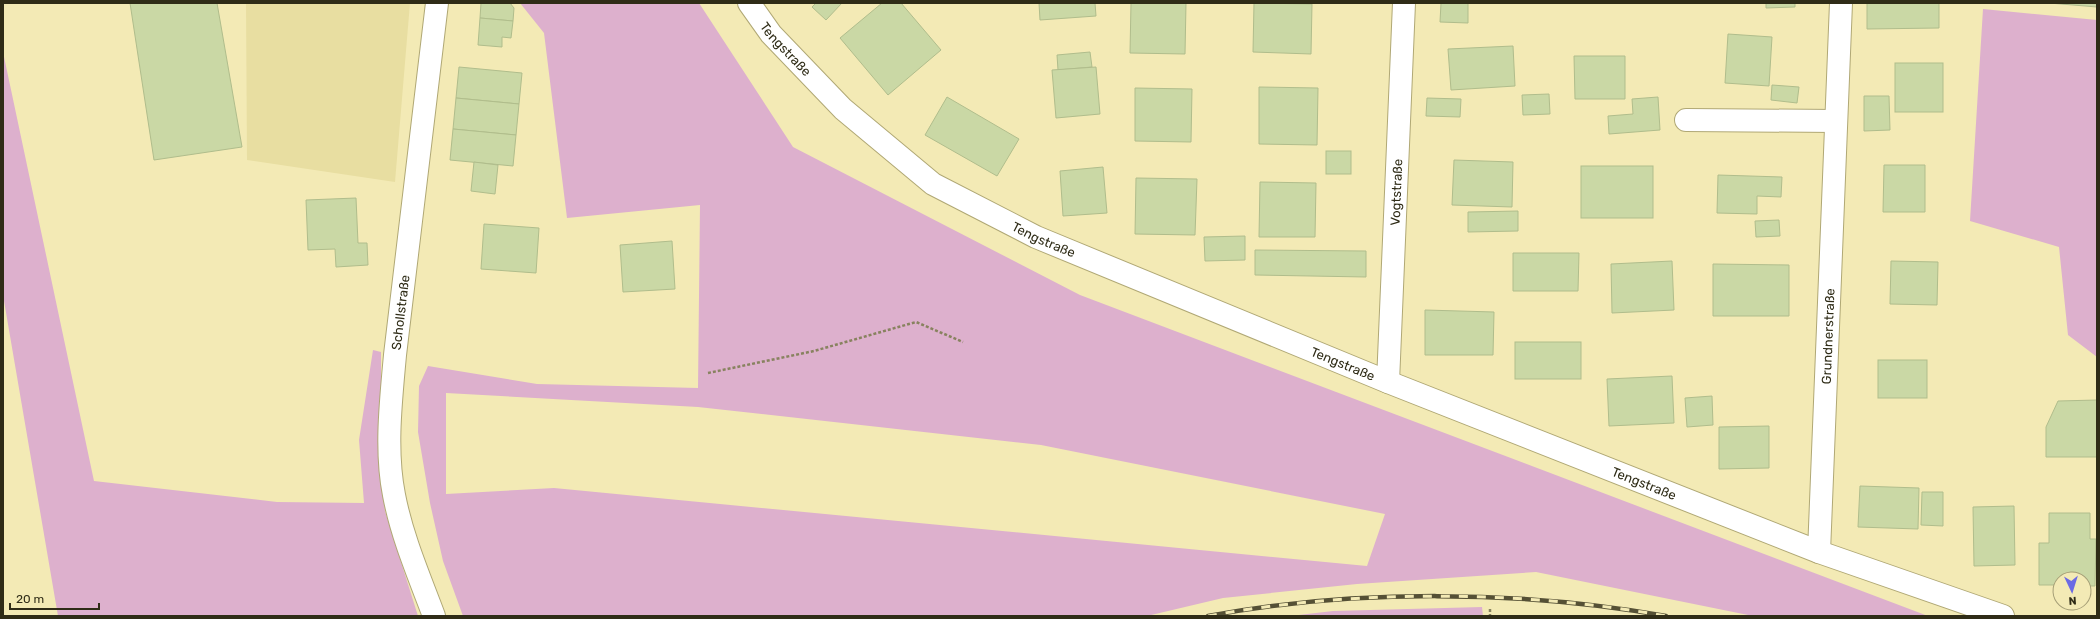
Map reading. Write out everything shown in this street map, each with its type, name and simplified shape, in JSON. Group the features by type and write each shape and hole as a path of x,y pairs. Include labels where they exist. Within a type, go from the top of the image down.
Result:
{"street":[{"name":"Schollstraße","path":"434,616 398,516 392,478 390,450 391,397 395,355 437,3"},
{"name":"Tengstraße","path":"749,3 771,34 843,110 933,184 1036,238 1388,382 1819,552 2003,616"},
{"name":"Vogtstraße","path":"1388,382 1404,3"},
{"name":"Grundnerstraße","path":"1819,552 1841,3"},
{"path":"1686,120 1836,121"}],"path":[{"path":"708,373 814,351 916,322 963,342"},
{"path":"1490,609 1490,616"}],"shaded area":[{"path":"246,3 410,3 395,182 247,160"},
{"path":"520,3 699,3 793,147 1080,295 1928,616 1753,616 1536,572 1357,584 1223,598 1147,616 463,616 443,561 430,503 418,432 419,386 428,366 537,384 698,388 700,205 567,218 544,33","holes":["446,393 698,407 1041,445 1385,514 1367,566 554,488 446,494"]},
{"path":"1983,9 2097,20 2097,357 2068,335 2059,247 1970,221"},
{"path":"3,52 94,481 277,502 364,503 359,440 373,350 381,352 381,460 385,511 418,616 58,616 3,295"},
{"path":"1482,607 1483,616 1290,616 1333,611"}],"building":[{"path":"130,3 217,3 242,147 154,160"},
{"path":"481,3 510,3 514,8 513,21 480,18"},
{"path":"816,3 842,3 826,20 812,7"},
{"path":"882,3 901,3 941,50 888,95 840,38"},
{"path":"1039,3 1095,3 1096,16 1040,20"},
{"path":"1131,3 1186,3 1185,54 1130,53"},
{"path":"1254,3 1312,4 1311,54 1253,52"},
{"path":"1441,3 1468,3 1468,23 1440,22"},
{"path":"1766,3 1795,3 1795,7 1766,8"},
{"path":"1867,3 1939,3 1939,28 1867,29"},
{"path":"2049,3 2097,3 2097,7"},
{"path":"480,18 513,21 511,38 502,37 502,47 478,45"},
{"path":"1728,34 1772,37 1769,86 1725,83"},
{"path":"1513,46 1515,86 1451,90 1448,49"},
{"path":"1090,52 1092,67 1058,70 1057,55"},
{"path":"1574,56 1625,56 1625,99 1575,99"},
{"path":"1895,63 1943,63 1943,112 1895,112"},
{"path":"459,67 522,73 519,104 456,98"},
{"path":"1096,67 1100,114 1056,118 1052,70"},
{"path":"1772,85 1799,87 1797,103 1771,100"},
{"path":"1259,87 1318,88 1317,145 1259,144"},
{"path":"1135,88 1192,89 1191,142 1135,141"},
{"path":"1549,94 1550,114 1523,115 1522,95"},
{"path":"1864,96 1889,96 1890,130 1864,131"},
{"path":"947,97 1019,139 997,176 925,135"},
{"path":"1658,97 1660,130 1609,134 1608,116 1633,114 1632,99"},
{"path":"456,98 519,104 516,135 453,129"},
{"path":"1427,98 1461,99 1460,117 1426,116"},
{"path":"453,129 516,135 513,166 450,160"},
{"path":"1326,151 1351,151 1351,174 1326,174"},
{"path":"1454,160 1513,162 1512,207 1452,205"},
{"path":"474,162 498,165 495,194 471,191"},
{"path":"1884,165 1925,165 1925,212 1883,212"},
{"path":"1581,166 1653,166 1653,218 1581,218"},
{"path":"1103,167 1107,213 1063,216 1060,171"},
{"path":"1718,175 1782,177 1781,197 1757,196 1757,214 1717,213"},
{"path":"1136,178 1197,179 1195,235 1135,234"},
{"path":"1260,182 1316,183 1315,237 1259,237"},
{"path":"356,198 358,243 367,243 368,265 336,267 335,249 308,250 306,200"},
{"path":"1518,211 1518,231 1468,232 1468,212"},
{"path":"1779,220 1780,236 1756,237 1755,221"},
{"path":"484,224 539,228 536,273 481,269"},
{"path":"1245,236 1245,260 1205,261 1204,237"},
{"path":"672,241 675,289 623,292 620,245"},
{"path":"1255,250 1366,251 1366,277 1255,275"},
{"path":"1513,253 1579,253 1578,291 1513,291"},
{"path":"1672,261 1674,310 1612,313 1611,264"},
{"path":"1891,261 1938,262 1937,305 1890,304"},
{"path":"1713,264 1789,265 1789,316 1713,316"},
{"path":"1425,310 1494,312 1493,355 1425,355"},
{"path":"1515,342 1581,342 1581,379 1515,379"},
{"path":"1878,360 1927,360 1927,398 1878,398"},
{"path":"1672,376 1674,423 1609,426 1607,379"},
{"path":"1712,396 1713,425 1687,427 1685,398"},
{"path":"2097,400 2097,457 2046,457 2046,427 2058,401"},
{"path":"1769,426 1769,468 1719,469 1719,427"},
{"path":"1860,486 1919,488 1918,529 1858,527"},
{"path":"1922,492 1943,492 1943,526 1921,525"},
{"path":"2014,506 2015,565 1974,566 1973,507"},
{"path":"2049,513 2090,513 2090,539 2096,539 2095,586 2092,586 2092,571 2052,571 2052,585 2039,585 2039,543 2049,543"}],"railway":[{"path":"1208,616 1263,607 1320,601 1378,597 1437,596 1496,597 1554,601 1611,607 1666,616"}]}
